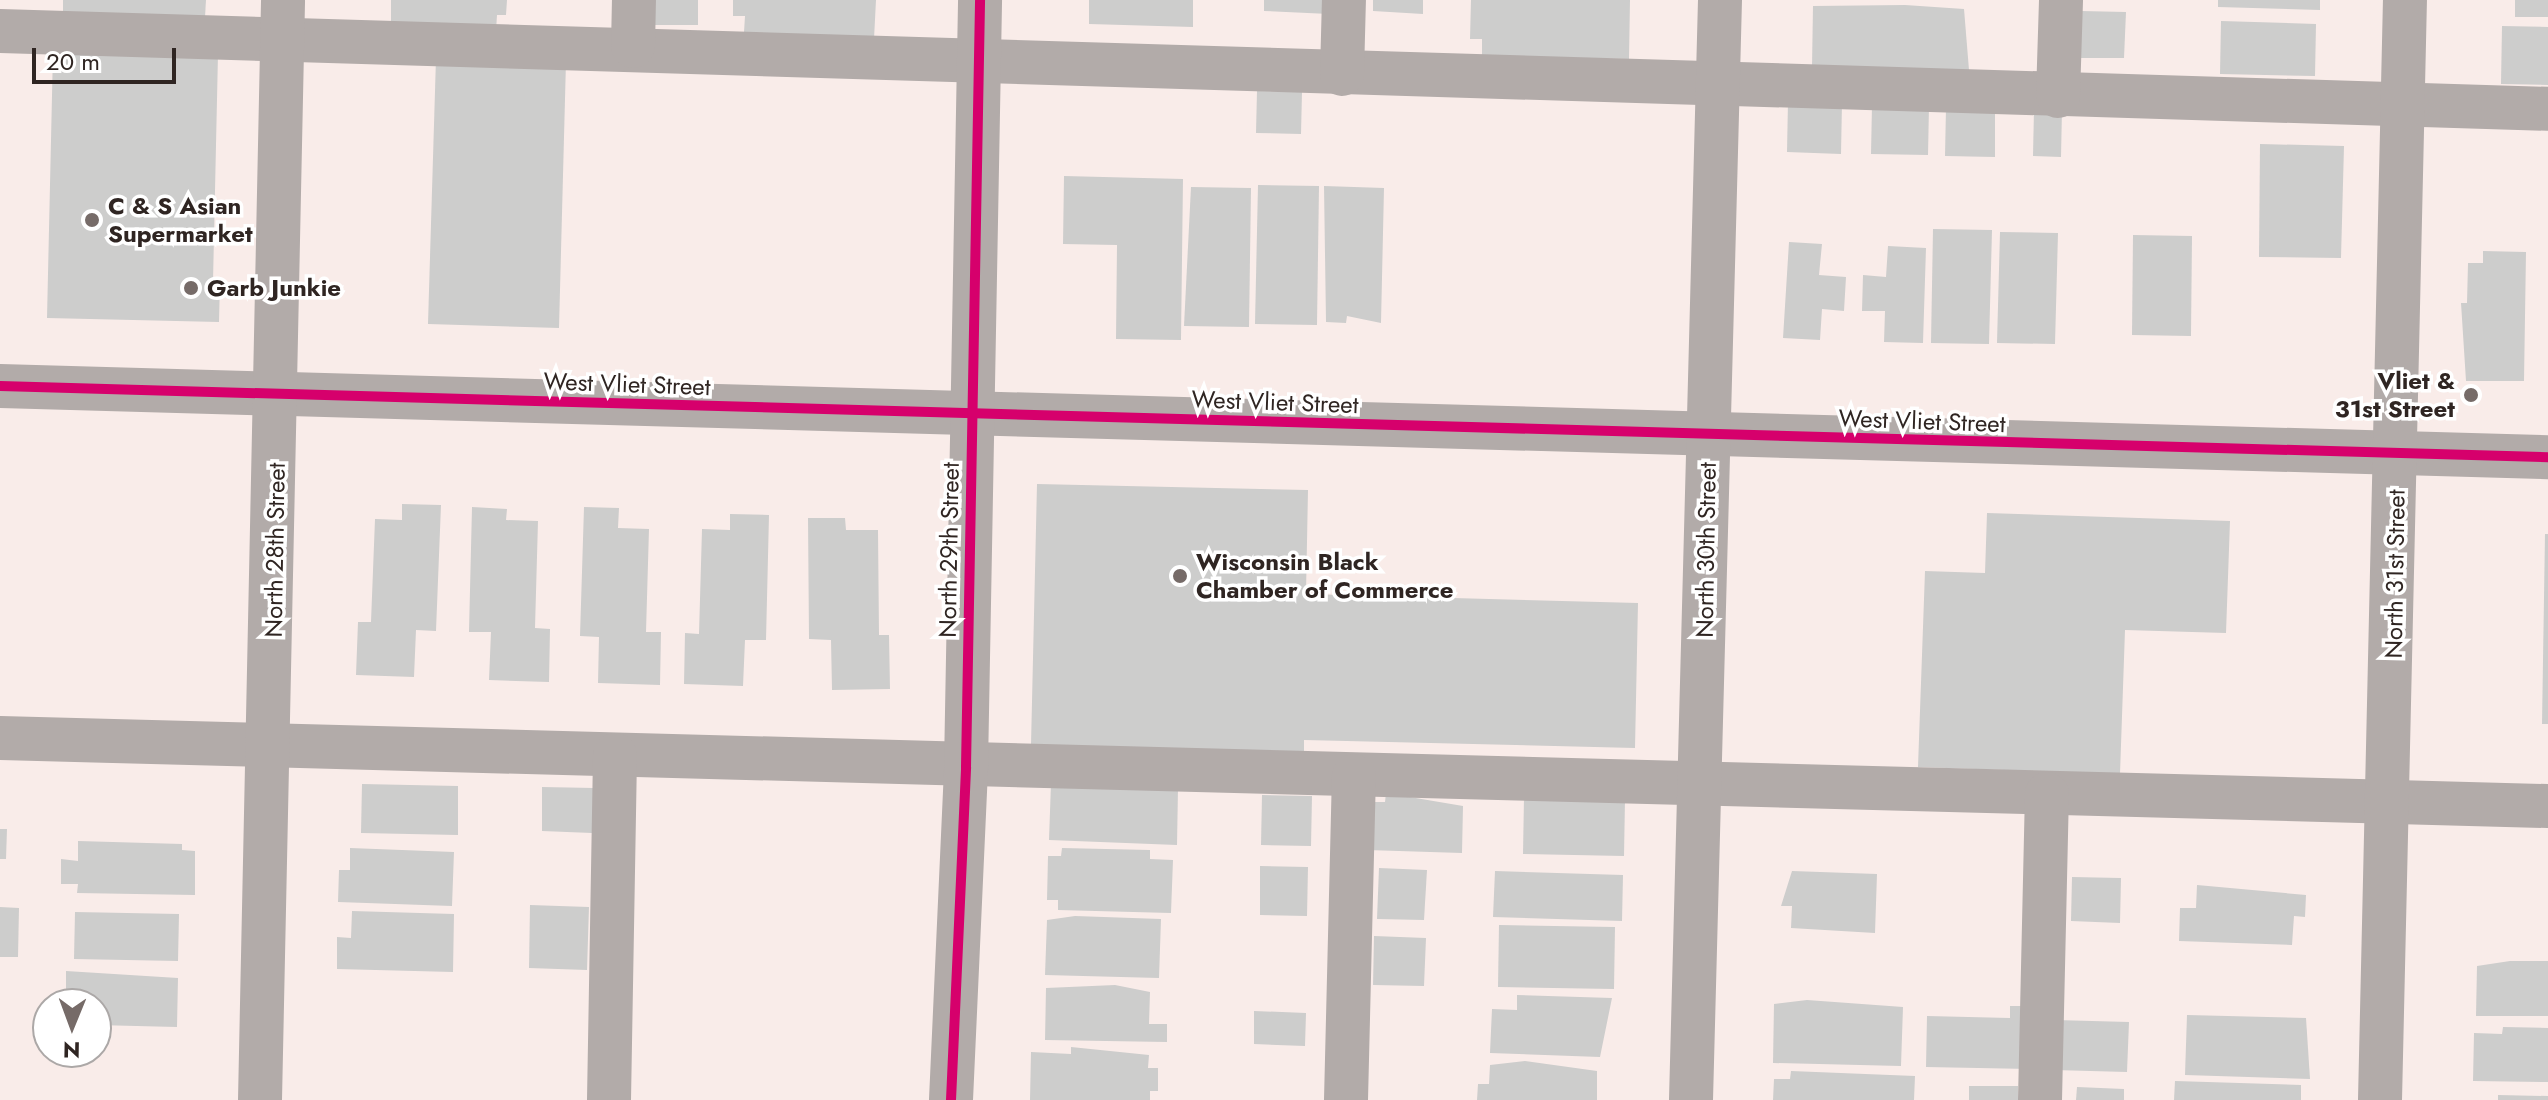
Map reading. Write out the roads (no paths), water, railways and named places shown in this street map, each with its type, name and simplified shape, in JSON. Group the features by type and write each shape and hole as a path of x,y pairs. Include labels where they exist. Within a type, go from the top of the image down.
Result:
{"street":[{"path":"633,46 634,0"},
{"name":"North 29th Street","path":"951,1100 966,767 980,0"},
{"path":"1342,74 1344,0"},
{"name":"North 30th Street","path":"1691,1100 1720,0"},
{"path":"2058,96 2061,0"},
{"name":"North 31st Street","path":"2380,1100 2405,0"},
{"path":"0,31 283,19 633,46 979,62 1718,87 2548,109"},
{"name":"North 28th Street","path":"260,1100 278,394 283,19"},
{"name":"West Vliet Street","path":"0,386 2548,457"},
{"path":"0,738 270,743 966,767 2548,806"},
{"path":"609,1100 615,755"},
{"path":"1346,1100 1354,776"},
{"path":"2040,1100 2047,794"}],"place":[{"name":"C & S Asian Supermarket","path":"92,220"},
{"name":"Garb Junkie","path":"191,288"},
{"name":"Vliet & 31st Street","path":"2471,395"},
{"name":"Wisconsin Black Chamber of Commerce","path":"1180,576"}]}
